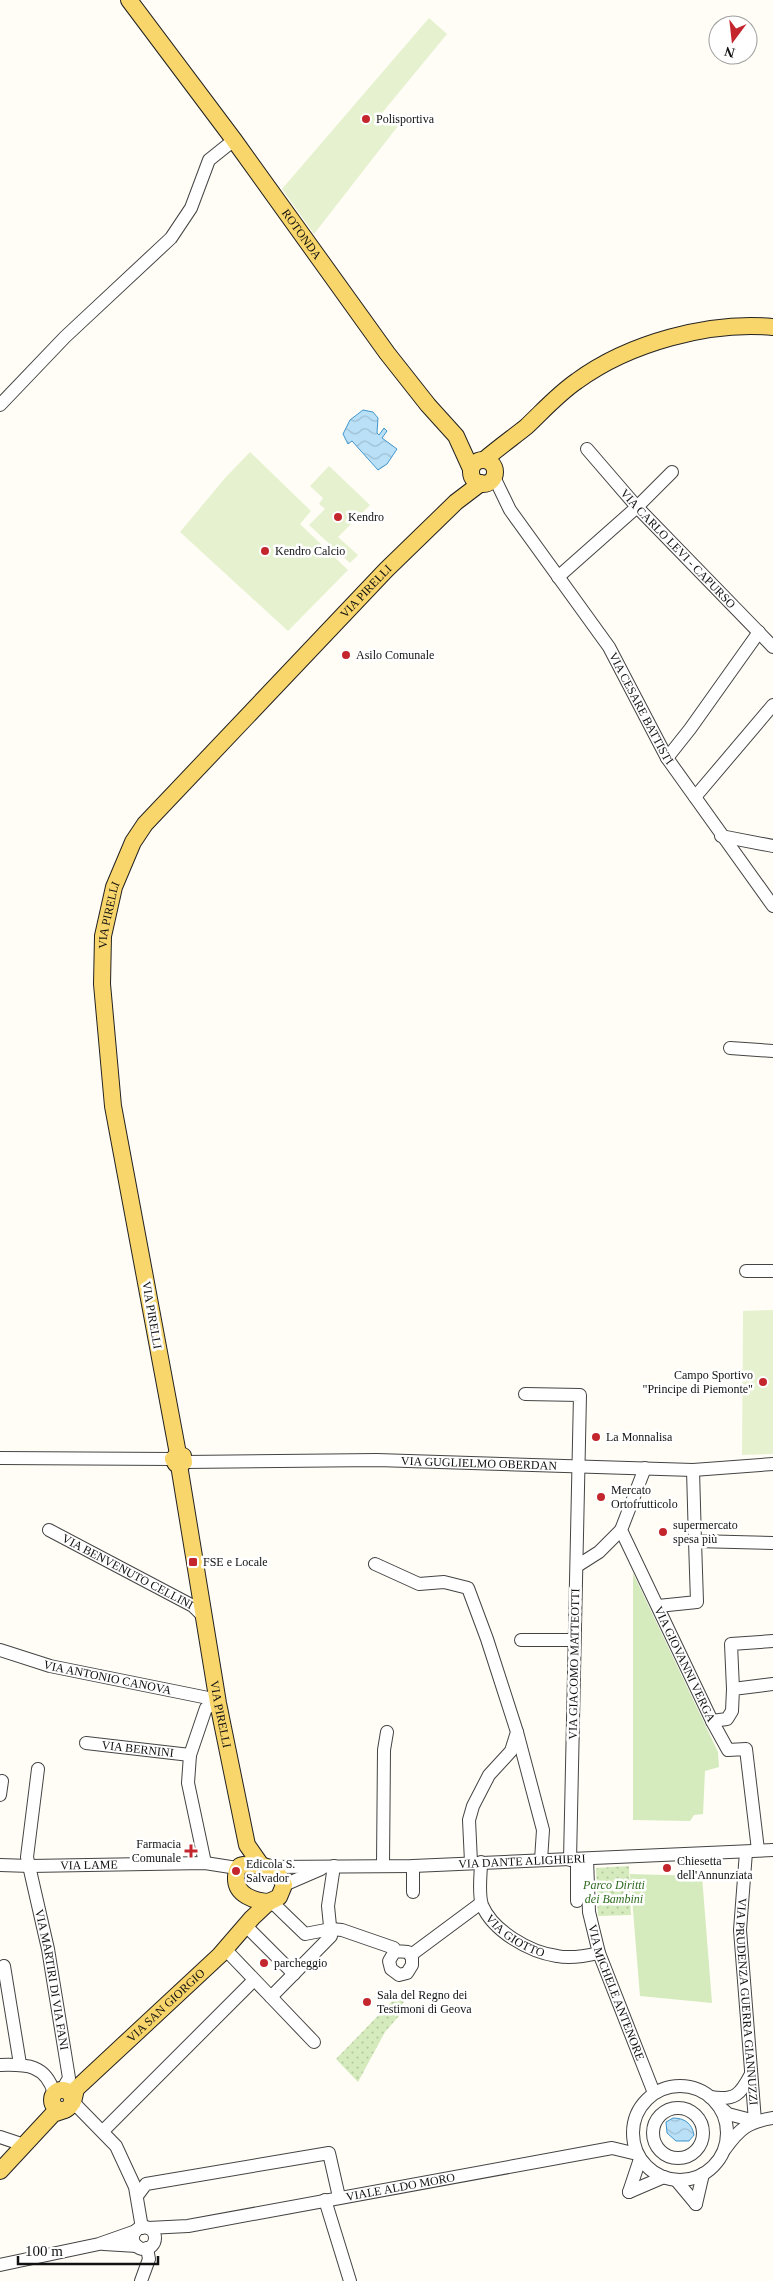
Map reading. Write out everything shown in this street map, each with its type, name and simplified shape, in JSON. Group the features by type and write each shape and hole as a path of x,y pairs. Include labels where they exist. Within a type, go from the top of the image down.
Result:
{"main road":[{"name":"ROTONDA","path":"129,0 234,140 387,353 428,405 456,436 483,472"},
{"name":"VIA PIRELLI","path":"240,1867 247,1845 218,1701 178,1460 113,1106 102,984 103,936 114,887 133,842 145,824 386,570 456,502 525,427 578,380 607,362 657,341 706,330 773,327"},
{"name":"VIA PIRELLI","path":"247,1845 266,1866"},
{"path":"266,1866 278,1872 284,1885 279,1897 269,1902 259,1902 247,1897 237,1885 240,1867 266,1866"},
{"path":"247,1897 249,1922"},
{"name":"VIA SAN GIORGIO","path":"0,2171 63,2099 225,1949 269,1902"}],"street":[{"path":"0,405 65,337 171,238 191,208 209,160 234,140"},
{"name":"VIA CARLO LEVI - CAPURSO","path":"586,449 637,507 773,647"},
{"name":"VIA CESARE BATTISTI","path":"483,472 609,647 667,758 773,906"},
{"path":"558,577 637,507 672,472"},
{"path":"667,758 759,632"},
{"path":"695,797 773,704"},
{"path":"722,836 773,846"},
{"path":"730,1048 773,1052"},
{"path":"746,1271 773,1271"},
{"name":"VIA GIACOMO MATTEOTTI","path":"525,1394 580,1395 574,1640 578,1859"},
{"name":"VIA GUGLIELMO OBERDAN","path":"0,1458 377,1460 578,1468 693,1470 773,1464"},
{"path":"577,1566 599,1552 621,1530 645,1468"},
{"path":"658,1606 697,1602 693,1470"},
{"name":"VIA BENVENUTO CELLINI","path":"49,1530 193,1606 204,1616"},
{"name":"VIA GIOVANNI VERGA","path":"621,1530 712,1721 728,1750 746,1749 752,1851"},
{"path":"695,1541 773,1543"},
{"path":"375,1564 419,1584 444,1582 468,1588 487,1639 517,1732 543,1830 541,1860"},
{"path":"521,1640 574,1640"},
{"path":"712,1721 728,1719 732,1711 731,1644 773,1641"},
{"name":"VIA ANTONIO CANOVA","path":"0,1650 50,1666 218,1701"},
{"path":"733,1689 773,1684"},
{"path":"205,1863 188,1783 190,1755 206,1708 218,1701"},
{"path":"383,1865 384,1750 387,1732"},
{"name":"VIA GIOTTO","path":"517,1732 510,1751 489,1775 473,1806 469,1820 481,1903 489,1916 504,1931 537,1951 557,1956 579,1957 599,1954"},
{"name":"VIA BERNINI","path":"86,1742 190,1755"},
{"name":"VIA MARTIRI DI VIA FANI","path":"38,1769 27,1857 48,1949 69,2078 63,2099"},
{"path":"0,1795 2,1781"},
{"name":"VIA DANTE ALIGHIERI","path":"266,1866 413,1866 773,1850"},
{"name":"VIA PRUDENZA GUERRA GIANNUZZI","path":"752,1851 740,1930 755,2121"},
{"path":"577,1901 578,1859"},
{"name":"VIA MICHELE ANTENORE","path":"578,1859 599,1954 654,2093"},
{"name":"VIA LAME","path":"0,1865 205,1863 240,1867"},
{"path":"271,1997 331,1936 328,1906 331,1866 284,1885"},
{"path":"413,1866 413,1892"},
{"path":"269,1902 276,1906 321,1948"},
{"path":"411,1955 481,1903"},
{"path":"249,1922 294,1974"},
{"path":"305,1934 331,1929 342,1930 377,1942 395,1951 403,1950 411,1955 413,1961 409,1971 399,1975 394,1972 390,1965 390,1956 395,1951"},
{"path":"225,1949 314,2042"},
{"path":"4,1966 20,2064"},
{"path":"103,2131 254,1980"},
{"path":"0,2065 20,2064 30,2066 46,2074 63,2099 103,2131 116,2146 137,2196 142,2229"},
{"path":"714,2101 730,2099 740,2093 751,2074"},
{"path":"755,2121 736,2134 714,2166 703,2174 686,2180 670,2178 647,2168 639,2156 632,2132 636,2115 643,2103 654,2093 668,2087 683,2086 697,2089 728,2114 755,2121 773,2118"},
{"path":"714,2101 724,2116 727,2128 726,2141 722,2153"},
{"path":"675,2108 685,2109 694,2113 704,2130 703,2140 698,2150 691,2156 681,2159 671,2158 662,2154 652,2137 653,2127 658,2118 665,2111 675,2108"},
{"name":"VIALE ALDO MORO","path":"612,2148 632,2132"},
{"path":"0,2137 24,2145"},
{"name":"VIALE ALDO MORO","path":"0,2265 98,2244 142,2229 188,2226 612,2148 639,2156"},
{"path":"137,2196 146,2184 329,2153 339,2197"},
{"path":"639,2156 629,2192 670,2178"},
{"path":"670,2178 696,2204 703,2174"},
{"path":"325,2200 350,2281"},
{"name":"VIALE ALDO MORO","path":"98,2244 145,2246 188,2226"},
{"path":"141,2281 148,2259 145,2246 134,2237 142,2229"},
{"path":"142,2229 154,2235 145,2246"}],"green space":[{"name":"Polisportiva","path":"429,18 447,34 382,113 398,126 314,234 282,189"},
{"name":"Kendro Calcio","path":"250,452 311,511 300,524 348,570 288,631 180,532 225,478"},
{"name":"Kendro","path":"329,466 370,505 338,537 358,555 350,563 309,525 325,509 319,504 323,498 310,486"},
{"name":"Campo Sportivo \"Principe di Piemonte\"","path":"773,1310 773,1454 742,1455 743,1311"},
{"path":"633,1573 718,1752 719,1767 705,1771 703,1814 694,1815 690,1821 633,1820"},
{"name":"Parco Diritti dei Bambini","path":"629,1866 631,1915 598,1916 596,1868"},
{"path":"630,1874 702,1876 712,2003 640,1996"},
{"path":"403,1990 409,1997 402,2004 405,2009 385,2032 358,2082 336,2059"}],"water":[{"path":"363,410 373,412 378,418 377,433 379,435 384,428 387,431 382,438 397,449 387,464 378,470 352,441 348,444 343,434 350,420"},
{"path":"673,2118 684,2120 689,2124 694,2135 689,2141 676,2141 667,2133 666,2122"}],"place":[{"name":"Polisportiva","path":"366,119"},
{"name":"Kendro","path":"338,517"},
{"name":"Kendro Calcio","path":"265,551"},
{"name":"Asilo Comunale","path":"346,655"},
{"name":"Campo Sportivo \"Principe di Piemonte\"","path":"763,1382"},
{"name":"La Monnalisa","path":"596,1437"},
{"name":"Mercato Ortofrutticolo","path":"601,1497"},
{"name":"supermercato spesa più","path":"663,1532"},
{"name":"FSE e Locale","path":"193,1562"},
{"name":"Farmacia Comunale","path":"191,1851"},
{"name":"Chiesetta dell'Annunziata","path":"667,1868"},
{"name":"Edicola S. Salvador","path":"236,1871"},
{"name":"parcheggio","path":"264,1963"},
{"name":"Sala del Regno dei Testimoni di Geova","path":"367,2002"}]}
